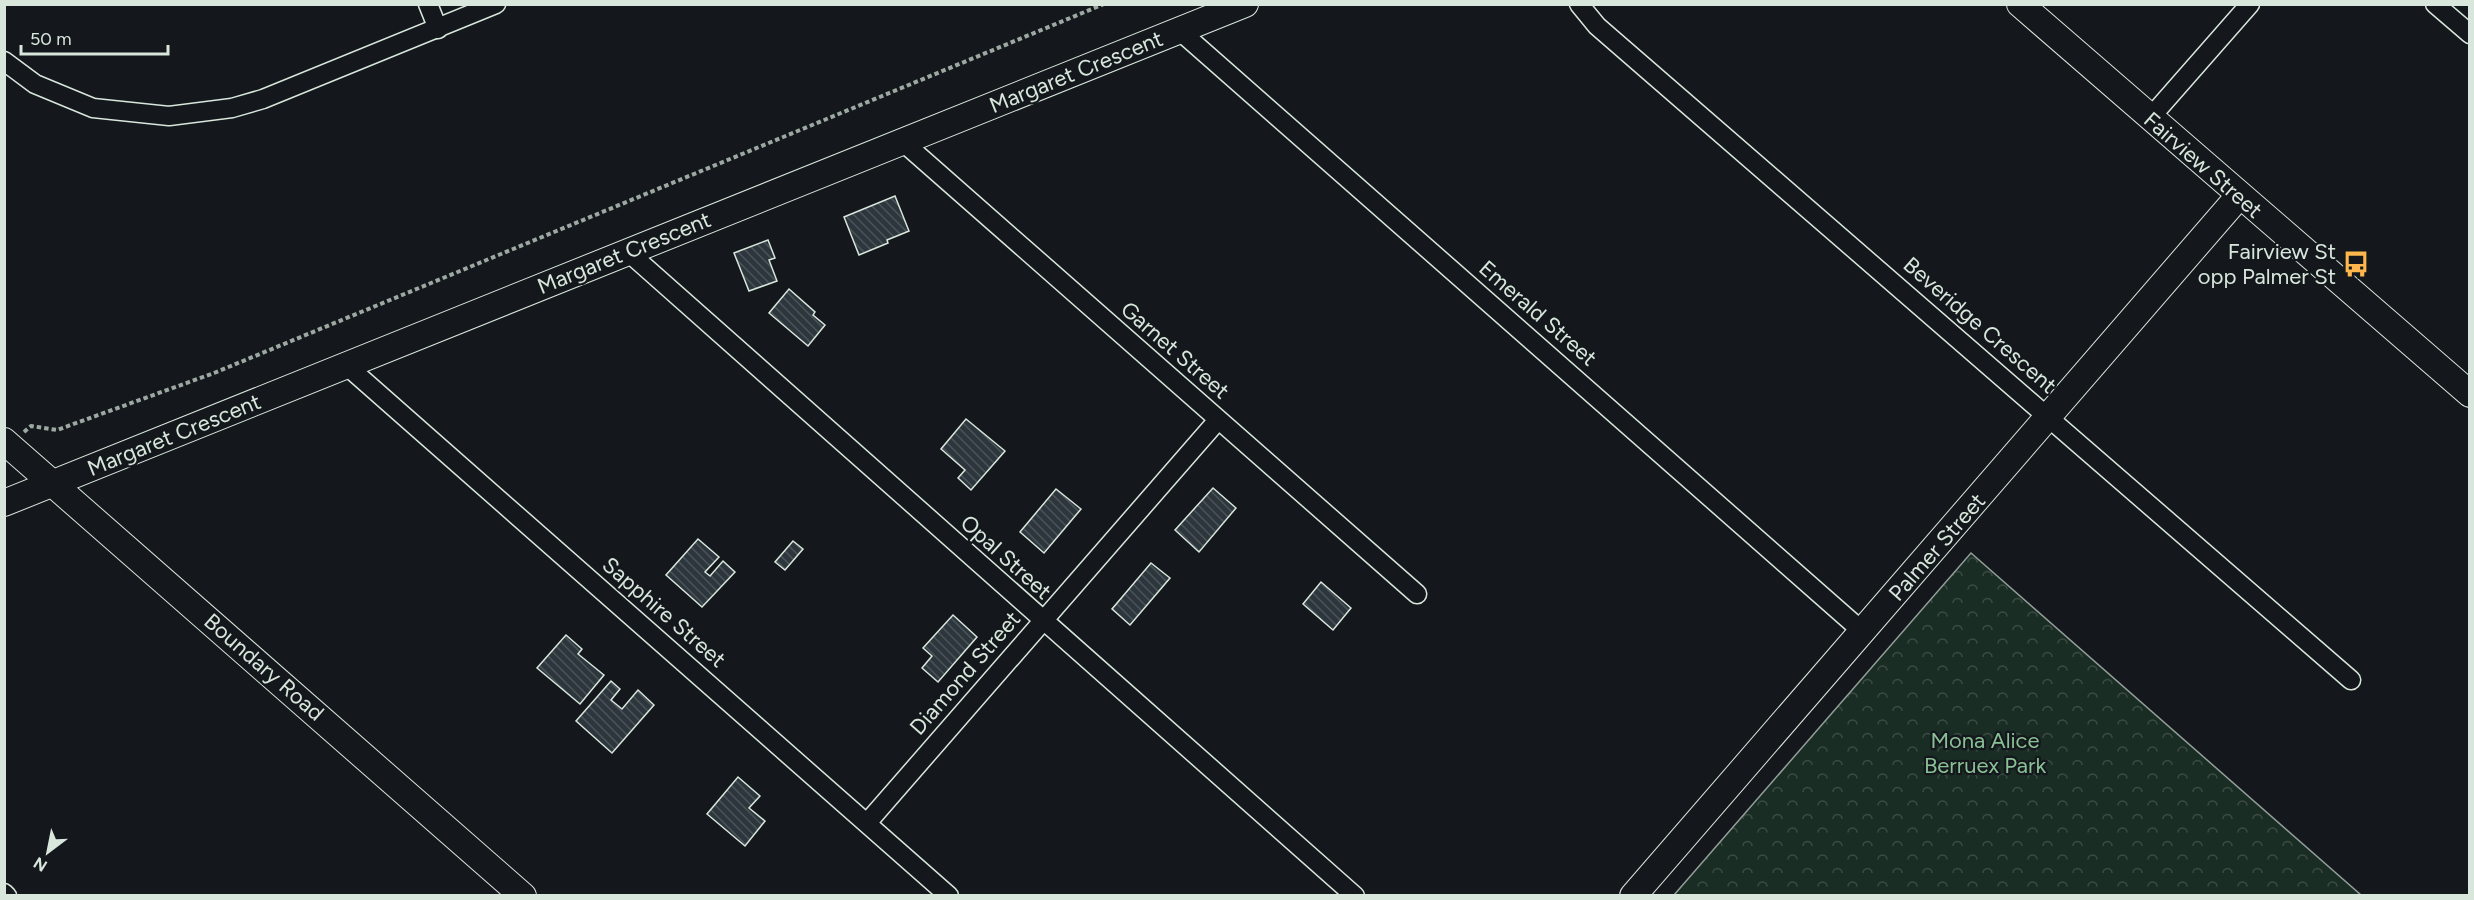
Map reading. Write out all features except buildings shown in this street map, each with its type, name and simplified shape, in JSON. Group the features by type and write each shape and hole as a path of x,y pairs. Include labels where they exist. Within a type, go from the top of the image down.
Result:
{"street":[{"path":"428,4 438,29"},
{"path":"4,61 35,84 93,108 169,116 232,108 263,99 496,4"},
{"name":"Margaret Crescent","path":"4,503 1245,4"},
{"name":"Beveridge Crescent","path":"1579,4 1597,26 2351,680"},
{"name":"Fairview Street","path":"2020,4 2469,394"},
{"path":"2150,118 2250,4"},
{"path":"2435,4 2469,34"},
{"name":"Emerald Street","path":"1180,31 1863,632"},
{"name":"Garnet Street","path":"903,142 1418,594"},
{"name":"Palmer Street","path":"1633,896 2239,196"},
{"name":"Opal Street","path":"627,251 1355,896"},
{"name":"Sapphire Street","path":"346,365 949,896"},
{"name":"Diamond Street","path":"867,823 1218,420"},
{"name":"Boundary Road","path":"4,441 55,483 523,896"}],"path":[{"path":"31,426 57,430 214,373 1104,4"}],"green space":[{"name":"Mona Alice Berruex Park","path":"1971,553 2361,895 1674,895"}],"place":[{"name":"Fairview St opp Palmer St","path":"2356,264"}]}
